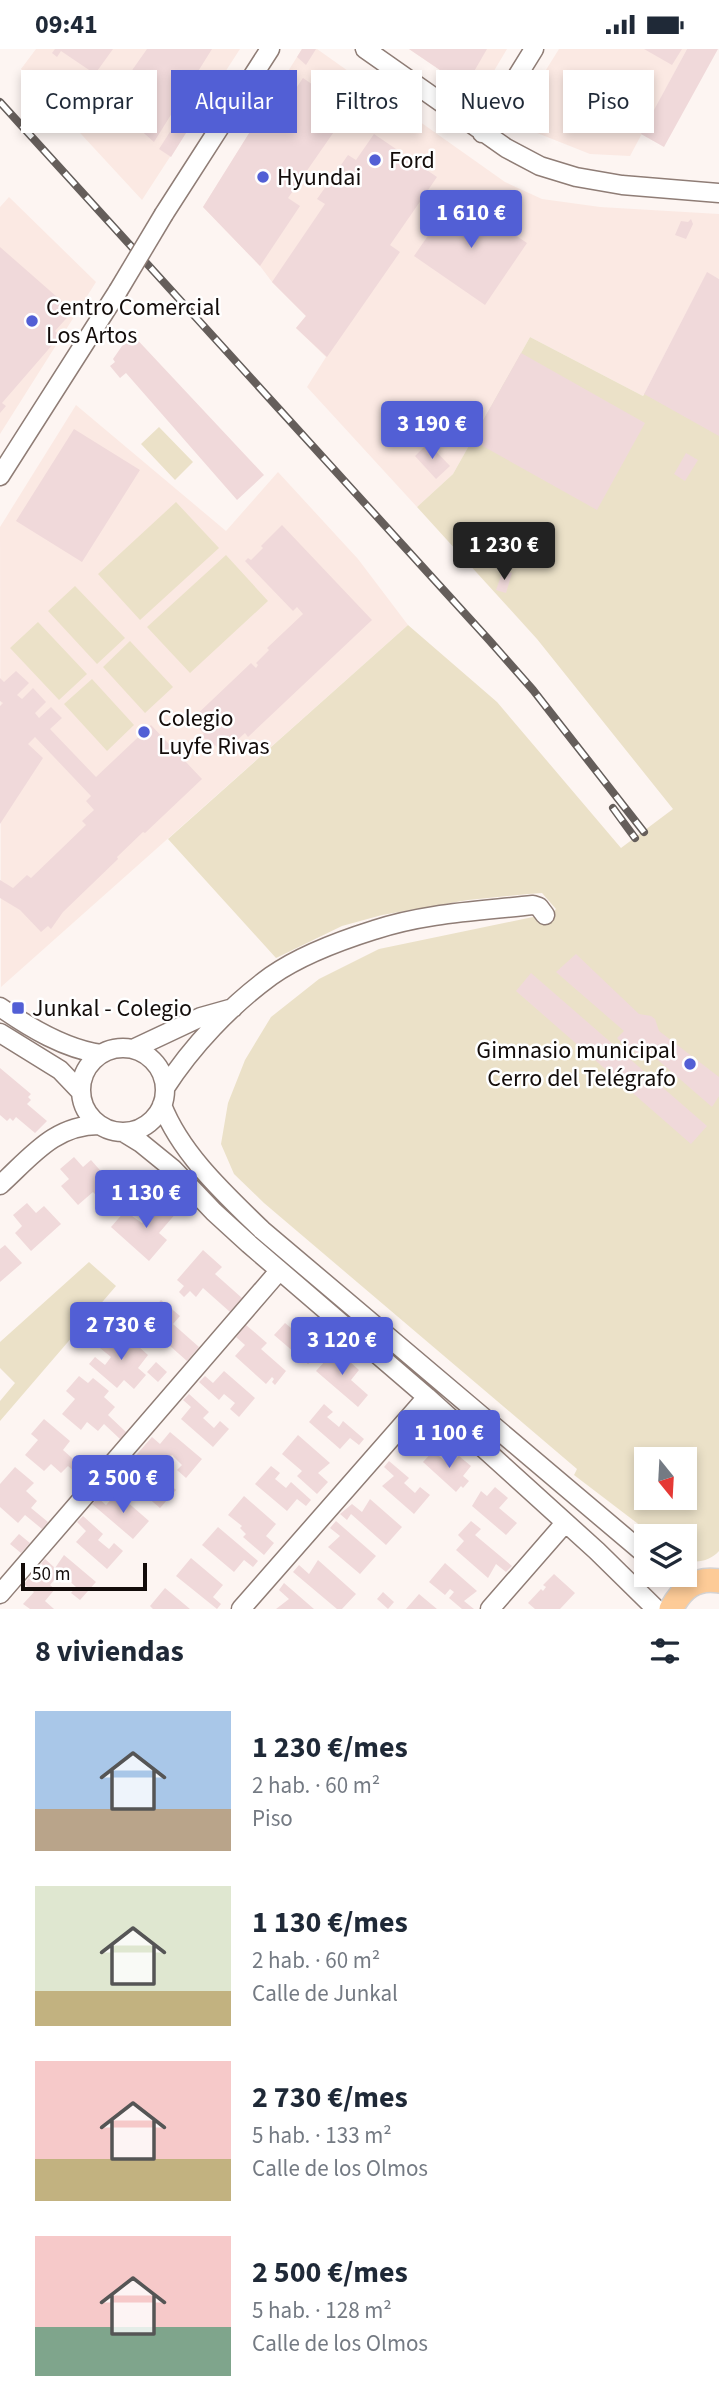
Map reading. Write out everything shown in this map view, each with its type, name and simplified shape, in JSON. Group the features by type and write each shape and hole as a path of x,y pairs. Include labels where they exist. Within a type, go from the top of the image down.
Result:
{"main road":[{"path":"671,1609 681,1593 702,1579"}],"street":[{"path":"0,476 270,49"},
{"path":"365,49 436,100"},
{"path":"521,70 534,49"},
{"path":"482,133 540,166 576,177 622,185 719,193"},
{"path":"0,1033 60,1070 80,1092 86,1111 99,1125 123,1132 133,1131 150,1121 184,1057 233,1008 272,975 314,952 376,929 436,916 533,905 540,907 545,915"},
{"path":"0,1007 49,1036 73,1047 101,1054"},
{"path":"134,1049 201,1017 233,1008"},
{"path":"80,1092 88,1066 111,1049 134,1049 156,1063 168,1120 193,1157 228,1197 262,1230 634,1545"},
{"path":"0,1185 56,1134 76,1126 99,1125"},
{"path":"123,1132 173,1169 214,1212 427,1397 624,1576 656,1609"},
{"path":"0,1594 279,1271"},
{"path":"241,1609 427,1397"},
{"path":"491,1609 565,1523"}],"shaded area":[{"path":"36,49 240,49 226,70 171,70 171,133 185,133 142,200 80,133 157,133 157,70 21,69"},
{"path":"302,49 317,49 347,70 311,70 311,133 422,133 422,123 505,182 542,199 600,207 719,214 719,279 707,273 643,396 530,337 453,474 417,507 307,387 326,357 296,328 306,316 203,207 249,133 297,133 297,70 289,70"},
{"path":"409,49 507,49 494,70 440,70"},
{"path":"559,49 687,49 654,111 654,70 563,70 563,133 642,133 630,156 590,154 537,133 549,133 549,70 546,70"},
{"path":"9,197 96,282 0,434 0,207"},
{"path":"719,279 719,1551 698,1561 697,1524 638,1524 574,1475 577,1469 264,1203 234,1174 221,1144 228,1103 245,1060 271,1017 319,979 379,949 552,913 556,909 542,893 468,900 382,915 342,926 276,958 168,839 408,625 497,702 621,848 673,809 537,639 417,507 453,474 530,337 643,396"},
{"name":"Colegio Luyfe Rivas","path":"76,405 226,531 278,472 358,559 408,625 1,987 0,527"},
{"path":"159,427 193,462 175,480 141,444"},
{"path":"176,502 219,548 140,620 98,574"},
{"path":"226,555 268,601 190,673 147,627"},
{"path":"75,586 125,638 97,664 48,611"},
{"path":"38,622 87,674 59,700 10,648"},
{"path":"130,641 173,687 145,713 103,667"},
{"path":"92,679 134,725 107,751 64,704"},
{"path":"89,1262 116,1286 0,1421 0,1401 15,1383 0,1368 0,1342"}],"building":[{"path":"55,49 113,49 98,70 89,70 61,51 57,57 52,53"},
{"path":"147,49 212,49 199,70 171,70 171,115 154,142 144,133 157,133 157,70 132,70"},
{"path":"302,49 316,49 306,65 297,57"},
{"path":"409,49 487,49 475,70 440,70"},
{"path":"644,49 682,49 672,65"},
{"path":"687,49 718,49 664,147 641,134 654,133 654,110"},
{"path":"303,78 311,84 311,133 333,133 288,198 300,206 260,266 203,207 249,133 297,133 297,87"},
{"path":"171,130 171,133 186,133 171,157 159,149"},
{"path":"374,134 437,177 390,245 400,252 327,357 296,328 306,316 272,282 325,204 317,199 348,155 356,160"},
{"path":"456,195 527,243 485,305 414,256"},
{"path":"691,219 693,224 686,239 675,235 681,221 688,222"},
{"name":"Centro Comercial Los Artos","path":"0,247 73,311 55,331 60,336 2,403 6,406 0,413"},
{"path":"707,272 719,279 719,436 644,394"},
{"path":"131,333 264,475 237,500 126,373 120,378 110,366"},
{"path":"521,353 645,423 597,510 472,440"},
{"path":"74,429 140,470 82,562 16,521"},
{"path":"428,443 450,466 436,479 415,456"},
{"path":"686,453 698,460 685,481 674,474"},
{"path":"282,525 372,620 248,737 245,733 223,753 202,736 204,734 191,720 251,663 256,668 256,663 269,650 267,648 303,614 297,607 293,611 245,561 248,558 251,560"},
{"path":"503,570 512,573 506,593 496,590"},
{"path":"16,671 29,683 17,695 22,699 33,688 46,702 35,713 39,718 51,707 62,718 50,729 96,777 151,725 202,779 117,857 118,859 63,912 51,929 48,926 41,932 20,910 0,898 0,880 13,888 27,875 31,878 86,825 82,821 94,810 86,801 91,796 35,737 28,744 43,758 0,824 0,706 3,703 0,701 0,678 4,682"},
{"path":"576,954 639,1014 655,1019 659,1031 719,1077 719,1096 712,1107 643,1047 637,1055 632,1048 622,1043 617,1038 624,1031 556,972"},
{"path":"531,973 707,1126 691,1144 516,991"},
{"path":"0,1068 31,1094 28,1097 31,1100 27,1104 47,1121 35,1133 16,1117 13,1121 10,1118 7,1121 0,1115"},
{"path":"74,1157 83,1167 91,1160 114,1186 100,1199 93,1192 78,1205 61,1186 69,1179 60,1169"},
{"path":"163,1200 177,1212 159,1233 167,1240 149,1261 111,1227 125,1211 142,1223"},
{"path":"27,1203 36,1213 44,1206 61,1224 31,1251 15,1233 22,1226 13,1215"},
{"path":"5,1245 22,1263 0,1282 0,1249"},
{"path":"203,1250 222,1267 215,1274 242,1298 230,1312 203,1288 196,1297 190,1291 184,1297 179,1292 184,1286 177,1280"},
{"path":"161,1300 180,1316 173,1324 199,1347 187,1361 161,1338 153,1346 135,1330"},
{"path":"285,1323 302,1337 310,1328 332,1347 323,1358 319,1355 308,1364 274,1335"},
{"path":"246,1325 267,1343 261,1349 286,1371 275,1385 272,1377 266,1384 235,1356 245,1345 236,1337"},
{"path":"114,1333 124,1342 128,1337 148,1355 138,1368 146,1375 134,1389 124,1380 117,1388 89,1364 95,1357 105,1365 111,1357 100,1348"},
{"path":"336,1349 359,1370 351,1380 368,1395 358,1407 316,1371"},
{"path":"156,1362 167,1372 158,1382 147,1372"},
{"path":"224,1371 255,1398 239,1417 230,1409 235,1403 224,1394 219,1400 199,1382 205,1376 213,1383"},
{"path":"79,1376 88,1383 93,1378 109,1391 104,1397 115,1407 108,1415 126,1432 120,1439 104,1424 98,1431 87,1422 81,1430 62,1414 75,1399 66,1391"},
{"path":"189,1394 209,1412 203,1418 214,1428 220,1421 229,1429 213,1447 181,1419 191,1407 183,1400"},
{"path":"324,1404 333,1412 327,1417 339,1427 343,1421 364,1439 359,1445 350,1438 340,1449 309,1422"},
{"path":"44,1419 70,1441 63,1450 90,1474 84,1480 68,1466 61,1473 51,1464 44,1471 25,1455 38,1440 31,1434"},
{"path":"170,1432 202,1459 186,1478 177,1470 182,1465 172,1455 151,1479 161,1489 167,1482 176,1490 160,1508 128,1481 138,1469 130,1462 152,1437 160,1444"},
{"path":"298,1435 330,1463 318,1473 328,1482 317,1494 297,1476 302,1471 282,1454"},
{"path":"433,1451 450,1465 459,1456 471,1466 463,1476 469,1481 463,1488 461,1486 456,1492 423,1462"},
{"path":"389,1461 409,1478 404,1483 415,1493 420,1487 430,1495 414,1514 382,1486 394,1476 384,1467"},
{"path":"271,1466 280,1473 275,1479 286,1488 291,1482 311,1500 306,1506 297,1499 287,1511 255,1484"},
{"path":"15,1467 34,1483 26,1491 37,1501 31,1508 48,1522 42,1529 25,1515 18,1523 0,1507 0,1484"},
{"path":"495,1487 508,1498 499,1508 517,1523 506,1535 472,1506 481,1491 487,1496"},
{"path":"117,1493 149,1521 133,1539 92,1504 98,1498 106,1505"},
{"path":"244,1496 276,1524 266,1536 274,1543 264,1555 243,1537 246,1534 240,1528 242,1526 228,1515"},
{"path":"370,1499 402,1527 386,1545 351,1514 347,1520 340,1514 352,1504 362,1512"},
{"path":"83,1516 103,1534 98,1540 109,1549 114,1543 123,1551 107,1569 76,1542 86,1531 77,1522"},
{"path":"336,1521 376,1556 360,1574 328,1547 340,1536 330,1528"},
{"path":"471,1521 481,1529 475,1535 512,1566 506,1572 496,1564 488,1578 456,1550 464,1541 458,1535"},
{"path":"218,1527 258,1561 253,1567 244,1560 234,1572 202,1545"},
{"path":"19,1534 30,1543 21,1553 10,1544"},
{"path":"64,1555 96,1582 80,1600 71,1593 76,1587 65,1577 60,1583 55,1579 50,1585 55,1589 45,1601 54,1609 30,1609 23,1604 34,1592 24,1584 45,1559 55,1568"},
{"path":"191,1558 223,1585 213,1597 221,1604 217,1609 176,1576"},
{"path":"318,1560 356,1594 342,1609 337,1609 293,1572 299,1565 309,1574"},
{"path":"445,1563 477,1591 464,1601 474,1609 462,1609 449,1598 454,1592 450,1589 445,1595 429,1582"},
{"path":"554,1574 575,1593 560,1609 535,1609 528,1603 541,1589 543,1591 546,1587 543,1585"},
{"path":"284,1583 314,1609 276,1609 289,1599 279,1590"},
{"path":"165,1588 190,1609 153,1609 150,1606"},
{"path":"383,1592 394,1602 388,1609 377,1599"},
{"path":"419,1594 437,1609 406,1609"}],"railway":[{"path":"0,102 489,640 533,690 644,832"},
{"path":"613,808 635,838"}],"place":[{"name":"Ford","path":"375,160"},
{"name":"Hyundai","path":"263,177"},
{"name":"Centro Comercial Los Artos","path":"32,321"},
{"name":"Colegio Luyfe Rivas","path":"144,732"},
{"name":"Junkal - Colegio","path":"18,1008"},
{"name":"Gimnasio municipal Cerro del Telégrafo","path":"690,1064"}]}
